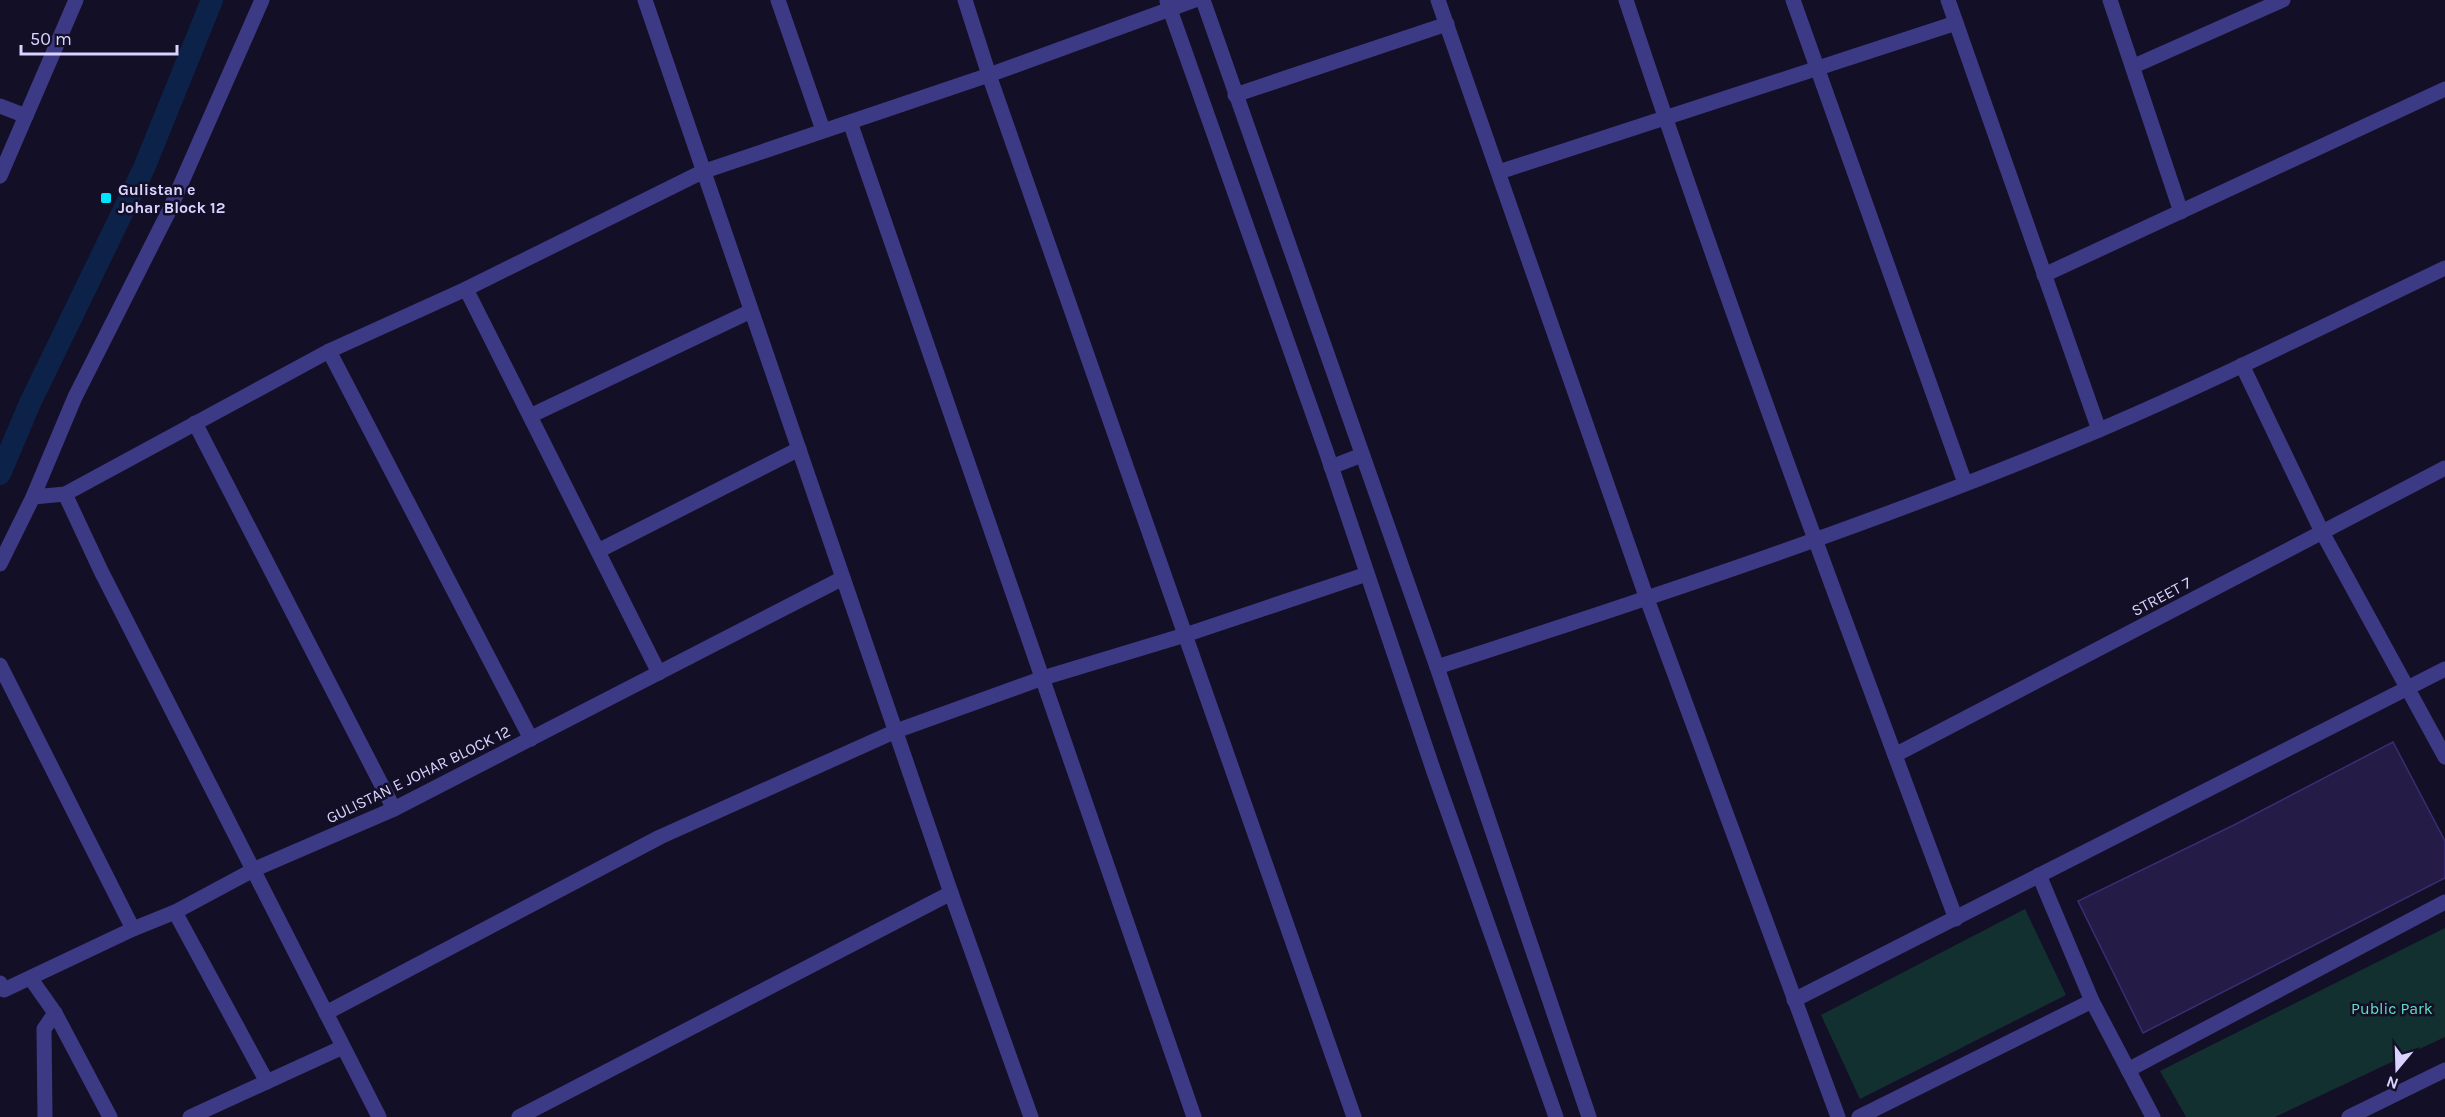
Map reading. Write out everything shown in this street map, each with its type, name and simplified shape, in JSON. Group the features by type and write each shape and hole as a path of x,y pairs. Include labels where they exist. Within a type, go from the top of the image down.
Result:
{"street":[{"path":"0,176 76,0"},
{"path":"0,564 33,497 75,397 169,211 262,0"},
{"path":"645,0 702,172 951,893 1031,1117"},
{"path":"778,0 823,130"},
{"path":"965,0 989,75 1354,1117"},
{"path":"33,497 65,494 329,351 466,289 702,172 989,75 1169,4 1195,0"},
{"path":"1203,0 1437,667 1589,1117"},
{"path":"1438,0 1647,599 1838,1117"},
{"path":"1626,0 1665,118 1814,540 1956,919"},
{"path":"1793,0 1965,483"},
{"path":"1948,0 2099,430"},
{"path":"2110,0 2181,212"},
{"path":"2134,66 2283,0"},
{"path":"1169,4 1331,467 1434,772 1556,1117"},
{"path":"1499,172 1956,23"},
{"path":"1235,95 1447,24"},
{"path":"2044,275 2445,89"},
{"path":"0,106 26,116"},
{"path":"850,122 1194,1117"},
{"path":"1437,667 1647,599 1814,540 2099,430 2445,268"},
{"path":"466,289 659,673"},
{"path":"530,416 751,311"},
{"path":"329,351 531,739"},
{"path":"2242,365 2322,532 2445,757"},
{"path":"195,423 394,809"},
{"path":"598,550 799,449"},
{"path":"1331,467 1362,455"},
{"name":"STREET 7","path":"1894,755 2445,468"},
{"path":"65,494 101,571 380,1117"},
{"path":"326,1013 660,837 896,731 1043,678 1185,635 1367,574"},
{"name":"GULISTAN E JOHAR BLOCK 12","path":"2,987 31,979 134,929 175,912 255,869 394,809 843,578"},
{"path":"0,665 134,929"},
{"path":"1794,1000 2445,669"},
{"path":"2039,875 2092,1001 2153,1117"},
{"path":"519,1117 951,893"},
{"path":"2128,1070 2445,902"},
{"path":"175,912 267,1082"},
{"path":"31,979 55,1013 110,1117"},
{"path":"1859,1117 2092,1001"},
{"path":"45,1117 44,1029 55,1013"},
{"path":"190,1117 344,1047"},
{"path":"2349,1117 2445,1070"}],"green space":[{"path":"2025,909 2066,995 1860,1099 1821,1015"},
{"name":"Public Park","path":"2445,928 2445,1037 2275,1117 2186,1117 2160,1071"}],"building":[{"path":"2393,742 2445,841 2445,878 2143,1033 2078,901 2234,825"}],"waterway":[{"path":"0,474 30,403 144,168 212,0"}],"place":[{"name":"Gulistan e Johar Block 12","path":"106,198"}]}
